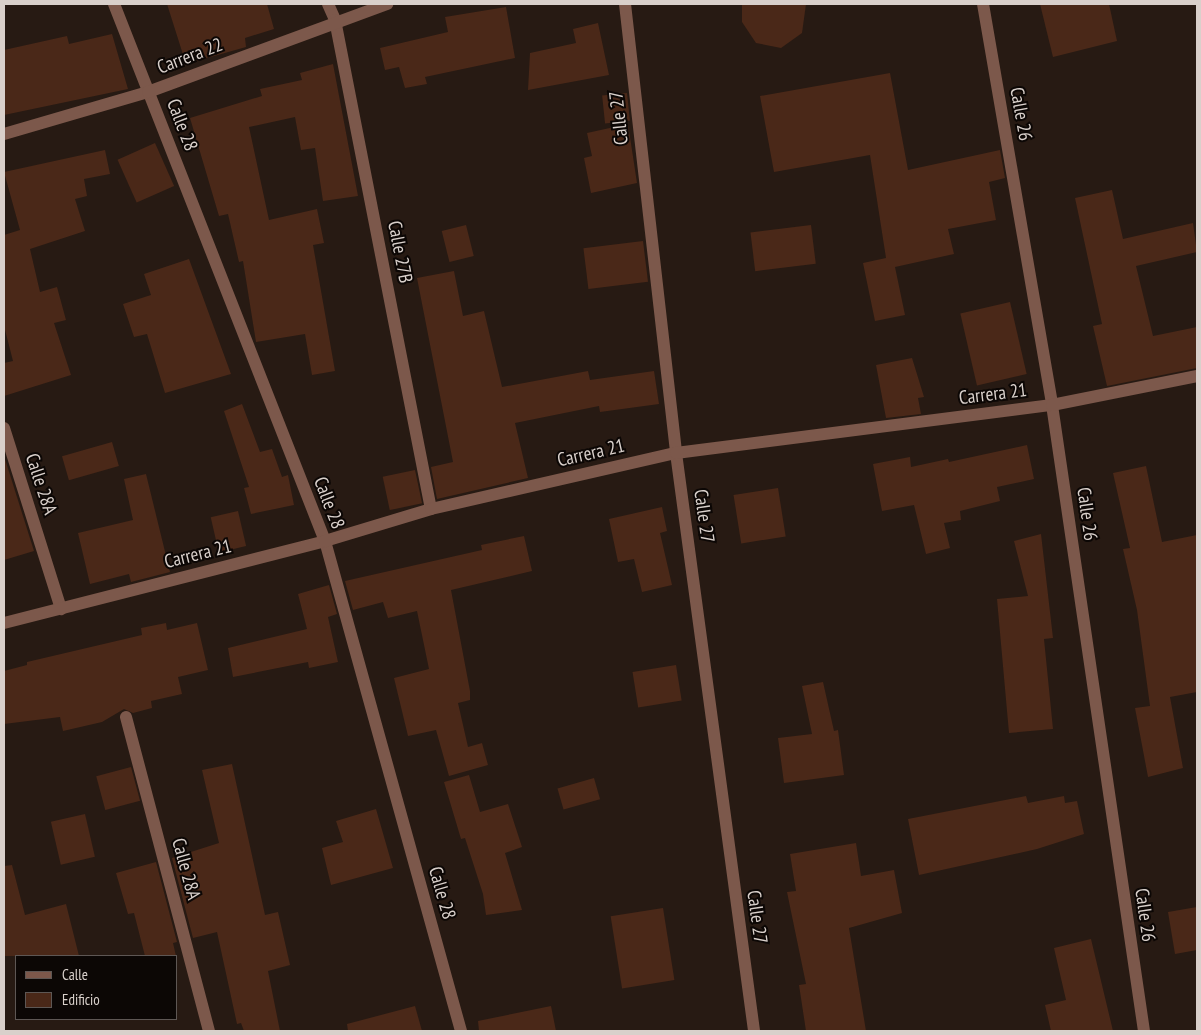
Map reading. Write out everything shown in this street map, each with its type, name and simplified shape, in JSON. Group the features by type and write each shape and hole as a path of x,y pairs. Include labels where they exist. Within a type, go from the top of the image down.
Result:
{"street":[{"name":"Calle 28","path":"114,4 324,541 461,1031"},
{"name":"Calle 27B","path":"328,4 335,20 432,509"},
{"name":"Carrera 22","path":"4,134 148,92 335,20 387,4"},
{"name":"Calle 27","path":"625,4 676,453 754,1031"},
{"name":"Calle 26","path":"984,4 1052,405 1144,1031"},
{"name":"Carrera 21","path":"4,622 324,541 432,509 676,453 1052,405 1197,376"},
{"name":"Calle 28A","path":"4,428 61,609"},
{"name":"Calle 28A","path":"126,717 209,1031"}],"building":[{"path":"167,4 267,4 274,29 245,38 246,47 186,64"},
{"path":"742,4 806,4 802,33 781,48 756,43 742,22"},
{"path":"1040,4 1109,4 1117,41 1053,57"},
{"path":"506,7 515,58 425,77 427,84 405,88 399,67 385,70 380,48 448,32 445,17"},
{"path":"598,23 609,75 528,90 530,53 576,43 573,29"},
{"path":"112,34 128,89 4,115 4,50 67,36 69,44"},
{"path":"333,64 358,196 323,201 315,148 301,150 295,117 249,127 269,220 317,209 324,243 313,245 335,371 312,375 305,334 256,342 243,261 239,262 228,214 219,216 190,118 262,96 260,89 302,80 300,73"},
{"path":"890,73 908,170 1000,150 1005,178 989,182 996,220 948,229 954,254 895,267 905,315 875,321 863,263 886,258 870,155 774,172 760,96"},
{"path":"627,93 630,121 605,123 602,96"},
{"path":"628,124 637,183 591,193 584,158 592,156 587,133"},
{"path":"155,143 174,186 137,203 118,160"},
{"path":"105,150 110,174 84,179 87,196 75,199 85,231 30,249 40,292 57,287 66,320 54,323 71,375 4,396 4,363 13,361 4,326 4,235 20,230 4,172"},
{"path":"1112,190 1123,239 1193,223 1197,252 1136,266 1153,336 1197,327 1197,368 1107,386 1093,326 1102,324 1075,198"},
{"path":"466,225 474,256 449,262 442,231"},
{"path":"811,225 816,264 755,271 750,232"},
{"path":"643,241 648,282 588,289 583,248"},
{"path":"189,259 231,374 165,393 147,334 134,337 123,304 151,295 144,274"},
{"path":"454,271 463,316 484,311 502,387 588,371 590,380 654,371 659,404 600,412 599,406 515,423 528,478 437,499 431,467 453,462 417,278"},
{"path":"1010,302 1027,374 977,386 960,313"},
{"path":"912,358 924,397 918,398 921,414 886,418 876,365"},
{"path":"242,404 260,452 272,449 282,477 288,475 294,505 251,514 244,488 249,487 224,411"},
{"path":"112,442 119,466 69,480 62,456"},
{"path":"1027,445 1034,479 997,487 1000,501 960,511 961,520 944,523 950,548 926,554 914,505 882,511 873,464 910,457 911,467 948,459 949,462"},
{"path":"4,460 34,551 4,560"},
{"path":"1146,466 1162,542 1197,535 1197,692 1170,697 1183,768 1148,777 1135,708 1150,706 1137,610 1123,549 1130,548 1113,473"},
{"path":"415,470 422,503 390,510 383,477"},
{"path":"146,474 170,572 131,582 129,574 90,584 78,533 133,520 124,479"},
{"path":"778,488 786,536 741,543 734,495"},
{"path":"662,507 667,531 660,533 672,585 642,592 634,559 618,562 609,519"},
{"path":"238,511 246,546 219,552 211,517"},
{"path":"1041,534 1053,638 1044,639 1053,729 1009,733 997,599 1028,596 1014,541"},
{"path":"524,536 532,571 451,590 470,691 470,700 458,703 468,747 482,743 488,765 449,776 436,730 408,736 394,678 429,669 417,611 388,618 383,602 353,610 345,581 482,550 481,545"},
{"path":"329,585 337,614 328,617 338,662 309,668 308,662 233,677 228,648 307,629 298,594"},
{"path":"166,623 167,630 197,623 208,670 178,677 182,694 151,701 152,708 133,713 124,709 102,722 63,731 60,717 4,724 4,671 27,665 27,662 142,635 141,628"},
{"path":"676,665 682,701 638,707 633,672"},
{"path":"823,682 834,731 838,730 844,775 784,783 778,738 812,734 802,686"},
{"path":"232,764 265,915 278,912 290,965 268,971 280,1031 244,1031 241,1023 237,1024 217,932 193,938 172,858 219,843 202,770"},
{"path":"131,767 140,801 105,810 96,776"},
{"path":"469,775 480,812 508,804 522,847 505,853 522,910 486,915 483,894 465,838 461,839 444,782"},
{"path":"594,778 600,799 564,810 557,788"},
{"path":"1026,796 1028,803 1064,796 1065,803 1077,801 1084,834 1037,849 919,875 908,819"},
{"path":"376,809 393,868 331,885 322,848 343,842 336,821"},
{"path":"85,814 95,857 61,865 51,822"},
{"path":"856,843 861,876 894,870 902,913 849,928 866,1031 806,1031 799,985 806,984 787,892 796,891 790,854"},
{"path":"156,862 177,942 173,943 176,955 145,955 134,913 128,914 116,873"},
{"path":"12,865 25,915 66,904 79,955 4,956 4,866"},
{"path":"1197,907 1197,950 1175,954 1168,912"},
{"path":"663,908 674,980 622,988 611,916"},
{"path":"1091,939 1113,1031 1051,1031 1045,1005 1066,1000 1054,948"},
{"path":"415,1006 422,1031 348,1031 347,1024"},
{"path":"551,1006 556,1031 479,1031 478,1021"}]}
